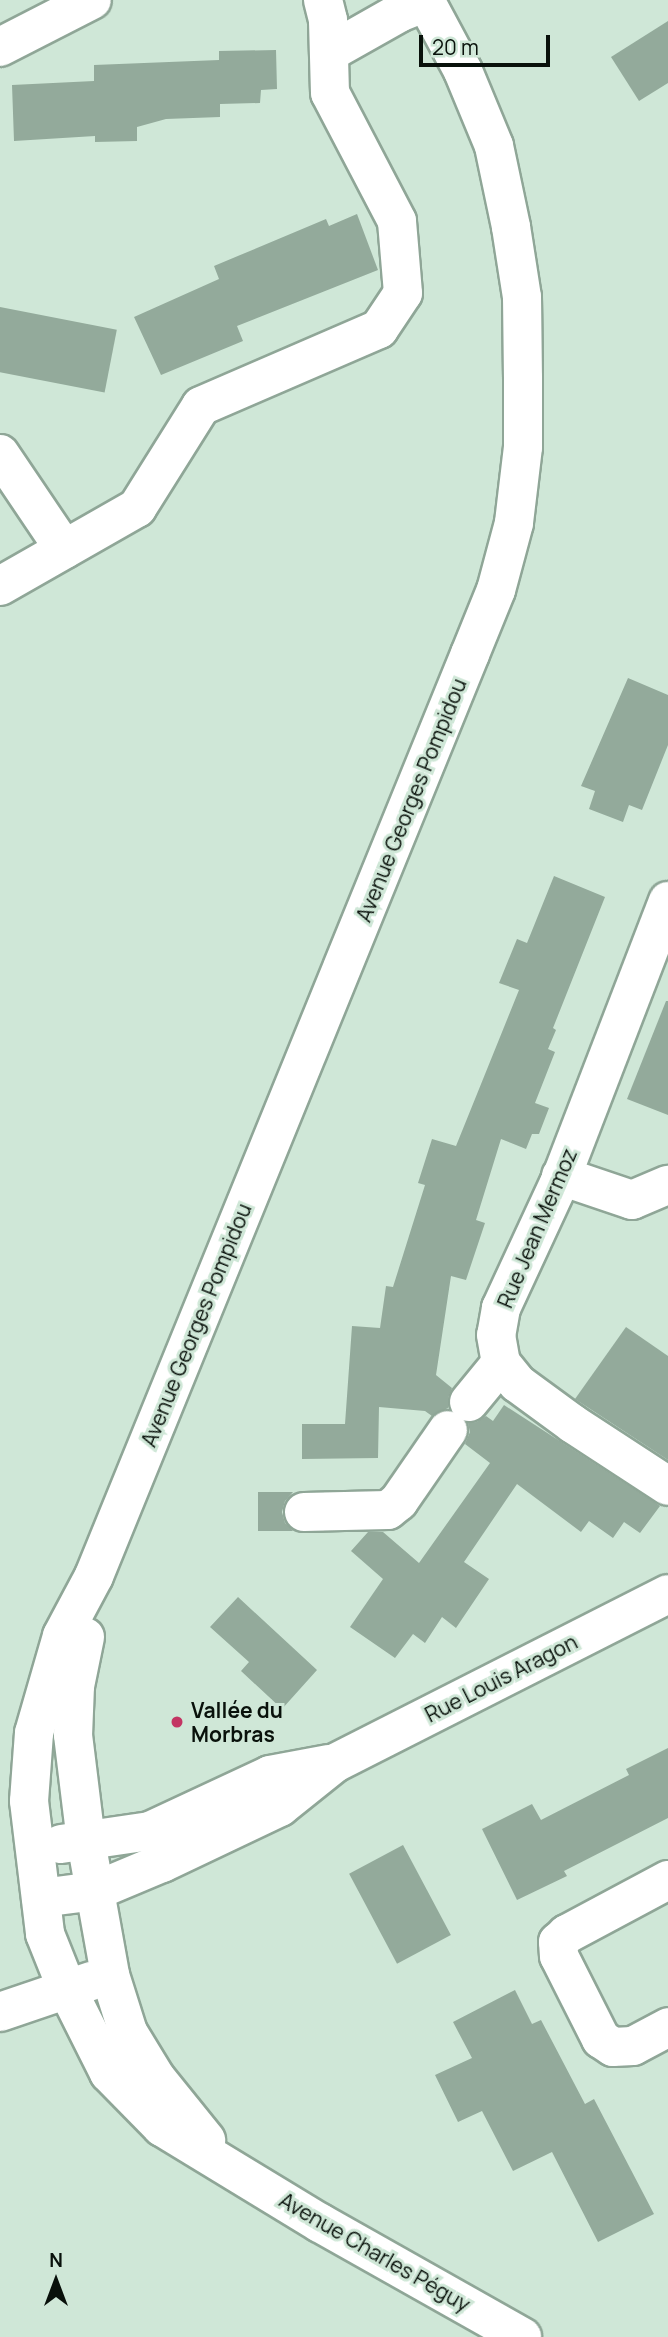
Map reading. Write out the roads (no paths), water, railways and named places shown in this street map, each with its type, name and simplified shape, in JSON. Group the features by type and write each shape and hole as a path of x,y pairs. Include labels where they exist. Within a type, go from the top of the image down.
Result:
{"street":[{"path":"0,47 92,0"},
{"path":"0,586 137,508 201,407 379,329 403,293 397,221 330,93 328,20 323,0"},
{"path":"330,52 426,1"},
{"name":"Avenue Georges Pompidou","path":"34,1846 29,1801 34,1732 62,1636 94,1576 491,603 514,523 523,447 523,378 522,297 511,227 494,146 463,71 426,1"},
{"path":"0,454 64,549"},
{"name":"Rue Jean Mermoz","path":"501,1363 495,1335 501,1308 561,1176 668,901"},
{"path":"561,1176 632,1200 668,1185"},
{"path":"304,1512 388,1510 398,1501 501,1363 517,1383 573,1424 668,1486"},
{"name":"Avenue Georges Pompidou","path":"86,1841 73,1735 75,1686 94,1576"},
{"name":"Rue Louis Aragon","path":"41,1898 94,1891 162,1863 280,1807 335,1763 668,1594"},
{"name":"Rue Louis Aragon","path":"34,1846 150,1831 270,1775 335,1763"},
{"name":"Avenue Charles Péguy","path":"86,1841 110,1975 128,2032 156,2078 228,2166"},
{"name":"Avenue Charles Péguy","path":"34,1846 45,1934 67,1989 109,2073 162,2127 320,2223 522,2337"},
{"path":"668,1880 567,1934 558,1942 559,1956 601,2039 613,2047 633,2046 668,2027"},
{"path":"0,2012 110,1975"}],"place":[{"name":"Vallée du Morbras","path":"177,1722"}]}
